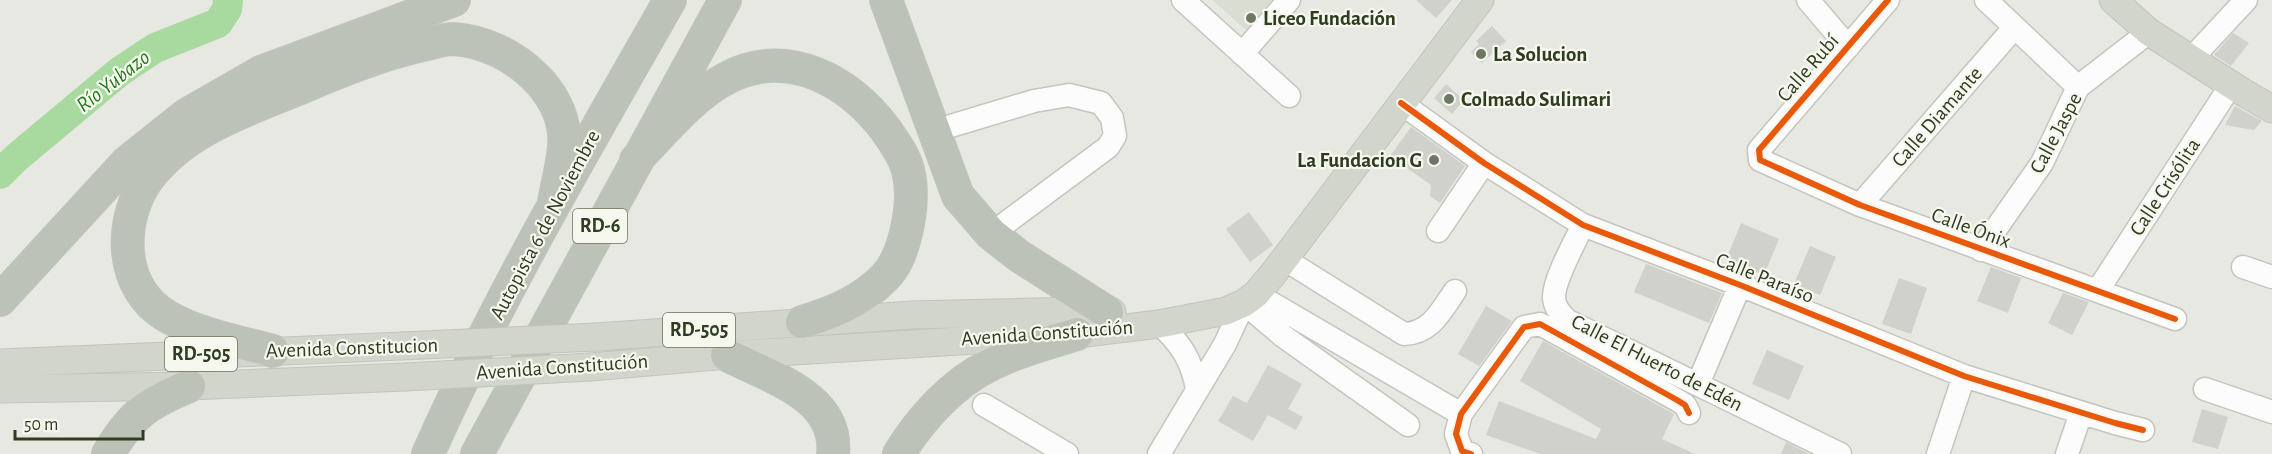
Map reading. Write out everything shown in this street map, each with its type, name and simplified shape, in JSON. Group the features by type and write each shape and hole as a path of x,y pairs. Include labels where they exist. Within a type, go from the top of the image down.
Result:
{"highway":[{"path":"0,300 126,162 186,115 261,72 454,0"},
{"name":"Autopista 6 de Noviembre","path":"428,454 454,395 554,202 670,0"},
{"name":"RD-6","path":"477,454 725,0"},
{"path":"886,0 958,196 992,234 1019,256 1107,312"},
{"path":"273,351 205,332 177,321 152,304 138,286 130,260 127,236 130,214 153,171 212,125 339,71 395,51 451,39 479,44 502,53 525,67 545,87 560,113 565,136 554,202"},
{"path":"636,160 707,91 728,77 755,68 785,65 814,73 838,84 856,97 877,118 898,147 908,168 912,195 909,222 901,253 886,277 864,295 836,311 802,322"},
{"path":"899,454 936,405 961,382 988,365 1077,334"},
{"path":"727,355 802,393 816,404 831,430 833,454"},
{"path":"108,454 120,434 139,412 163,397 189,386"}],"main road":[{"path":"1250,299 1284,259 1480,0"},
{"path":"2113,0 2149,32 2272,109"},
{"name":"Avenida Constitución","path":"0,389 189,386 405,377 591,367 727,355 1077,334 1159,324 1226,311 1250,299"},
{"name":"Avenida Constitución","path":"596,337 912,315 1107,312 1135,315 1159,324"},
{"name":"Avenida Constitucion","path":"0,363 596,337"}],"street":[{"path":"1183,0 1289,96"},
{"path":"1242,54 1289,0"},
{"path":"1808,0 1848,47"},
{"name":"Calle Rubí","path":"1760,160 1759,150 1888,0"},
{"path":"1986,0 2078,87"},
{"path":"2191,59 2246,0"},
{"name":"Calle Diamante","path":"1860,205 2014,28"},
{"name":"Calle Jaspe","path":"1981,250 2042,163 2078,87 2149,32"},
{"name":"Calle Crisólita","path":"2098,290 2231,85"},
{"path":"934,131 1034,101 1070,95 1101,102 1112,118 1115,136 1108,147 992,234"},
{"name":"Calle Paraíso","path":"1401,103 1484,163 1583,225 1740,285 1964,376 2143,430"},
{"name":"Calle Ónix","path":"1760,160 1860,205 2175,319"},
{"path":"1438,231 1484,163"},
{"name":"Calle El Huerto de Edén","path":"1583,225 1556,286 1554,299 1559,313 1568,321 1840,454"},
{"path":"1284,259 1404,334 1416,334 1433,323 1455,291"},
{"path":"2243,267 2272,277"},
{"path":"1698,384 1740,285"},
{"path":"1159,454 1250,299"},
{"path":"1250,299 1461,414"},
{"path":"1250,299 1283,336 1408,425"},
{"path":"1159,324 1176,339 1187,356 1197,389"},
{"path":"1471,454 1462,451 1456,434 1461,414 1524,327 1540,324 1677,400 1685,405 1689,413"},
{"path":"1938,454 1964,376"},
{"path":"2205,389 2272,411"},
{"path":"984,405 1067,454"},
{"path":"2067,454 2081,413"}],"shaded area":[{"name":"Liceo Fundación","path":"1212,0 1284,0 1253,36"}],"building":[{"path":"1416,0 1452,0 1436,18"},
{"path":"1492,26 1506,41 1482,63 1471,52 1479,44 1476,41"},
{"path":"2233,33 2249,43 2231,66 2214,55"},
{"name":"Colmado Sulimari","path":"1446,84 1464,100 1452,114 1434,98"},
{"path":"2235,106 2262,121 2254,130 2225,125"},
{"name":"La Fundacion G","path":"1411,127 1465,166 1440,203 1430,196 1431,185 1390,156"},
{"path":"1249,212 1273,245 1250,262 1226,229"},
{"path":"1741,223 1779,239 1764,275 1726,260"},
{"path":"1810,246 1836,257 1820,295 1794,284"},
{"path":"1646,264 1722,293 1709,323 1634,292"},
{"path":"1991,267 2021,278 2008,313 1977,301"},
{"path":"1899,278 1927,288 1911,334 1882,324"},
{"path":"2063,293 2089,302 2072,335 2048,323"},
{"path":"1486,306 1512,321 1479,366 1458,354"},
{"path":"1543,341 1674,414 1662,439 1695,454 1540,454 1486,435 1499,401 1596,439 1601,429 1520,381"},
{"path":"1767,350 1804,366 1789,400 1752,384"},
{"path":"1268,365 1302,384 1288,409 1303,417 1296,430 1268,415 1253,441 1218,421 1233,396 1247,403"},
{"path":"2202,409 2228,417 2218,449 2192,442"},
{"path":"1786,442 1809,454 1781,454"}],"waterway":[{"name":"Río Yubazo","path":"0,174 119,72 155,48 218,23 227,9 228,0"}],"cycle path":[{"path":"1888,0 1759,150 1760,160 1860,205 2175,319"},
{"path":"1401,103 1484,163 1583,225 1740,285 1964,376 2143,430"},
{"path":"1471,454 1462,451 1456,434 1461,414 1524,327 1540,324 1677,400 1685,405 1689,413"}],"place":[{"name":"Liceo Fundación","path":"1251,18"},
{"name":"La Solucion","path":"1481,54"},
{"name":"Colmado Sulimari","path":"1449,99"},
{"name":"La Fundacion G","path":"1434,160"}]}
